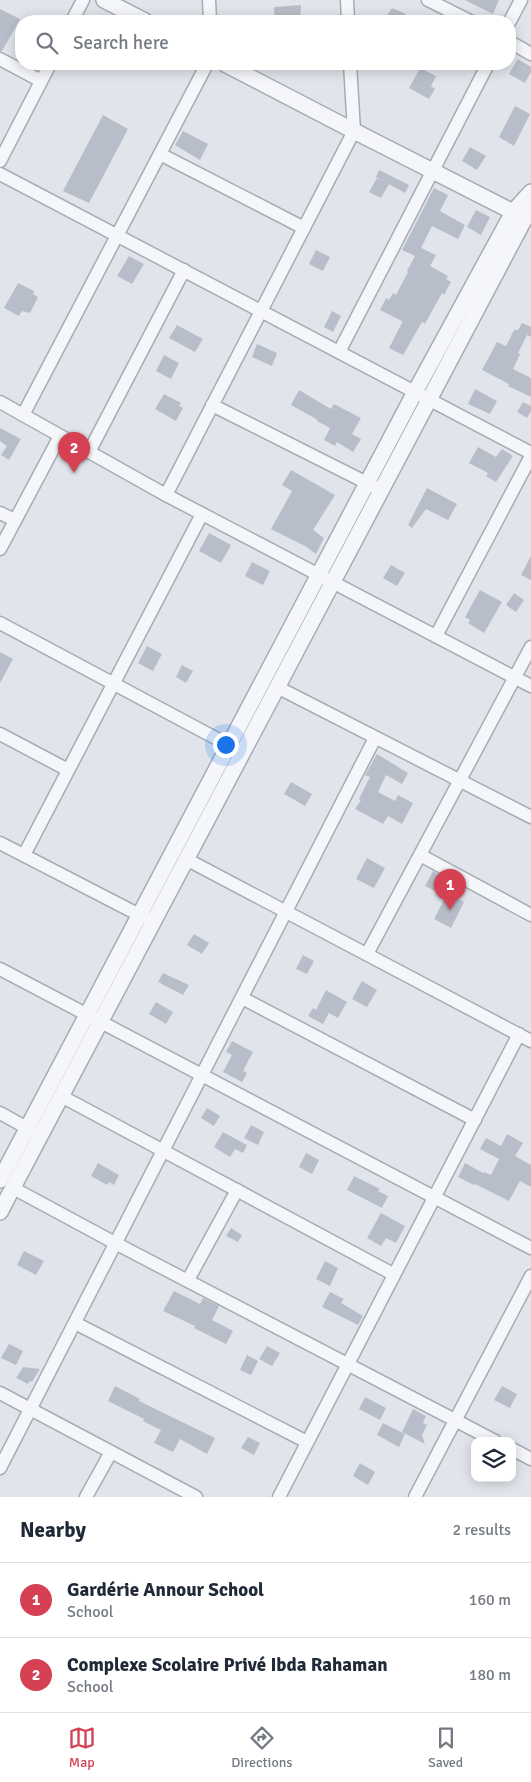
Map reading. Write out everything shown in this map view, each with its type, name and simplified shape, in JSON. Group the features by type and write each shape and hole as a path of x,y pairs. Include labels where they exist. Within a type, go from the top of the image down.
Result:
{"street":[{"path":"75,15 83,0"},
{"path":"104,0 133,15"},
{"path":"210,0 210,15"},
{"path":"347,0 348,15"},
{"path":"428,0 458,15"},
{"path":"513,15 521,0"},
{"path":"516,45 531,54"},
{"path":"0,59 15,67"},
{"path":"21,70 42,81"},
{"path":"0,161 47,70"},
{"path":"23,415 204,70"},
{"path":"236,70 523,217"},
{"path":"166,495 354,132 350,70"},
{"path":"339,352 485,70"},
{"path":"160,154 304,228"},
{"path":"0,174 531,455 436,636"},
{"path":"0,1212 6,1184 146,919 229,745 415,392 523,217 531,192"},
{"path":"146,919 186,860 382,490 531,202"},
{"path":"89,452 184,270"},
{"path":"0,402 166,495 531,686"},
{"path":"212,405 382,490"},
{"path":"0,549 60,436"},
{"path":"0,513 15,520"},
{"path":"24,855 202,514"},
{"path":"0,623 243,752"},
{"path":"367,954 531,647"},
{"path":"278,687 531,817"},
{"path":"0,734 68,770"},
{"path":"0,1468 375,738"},
{"path":"0,843 146,919"},
{"path":"420,855 531,915"},
{"path":"186,860 531,1041"},
{"path":"1,973 94,1018 531,1248"},
{"path":"242,998 475,1120"},
{"path":"34,1132 61,1096 94,1018"},
{"path":"279,1497 519,1034"},
{"path":"61,1096 394,1274"},
{"path":"0,1113 34,1132"},
{"path":"6,1184 487,1437"},
{"path":"188,1280 237,1190"},
{"path":"416,1497 531,1276"},
{"path":"75,1323 307,1442"},
{"path":"0,1393 196,1497"},
{"path":"516,1451 531,1458"},
{"path":"86,1497 110,1452"}],"building":[{"path":"465,0 499,0 493,14"},
{"path":"301,5 300,15 275,15 274,7"},
{"path":"392,8 406,14 405,15 387,15"},
{"path":"0,9 15,16 15,28 2,51 0,51"},
{"path":"518,59 531,67 531,72 525,83 509,74 511,70 516,70"},
{"path":"419,70 424,70 436,76 431,86 435,89 429,99 409,88"},
{"path":"515,106 530,114 514,146 499,137"},
{"path":"103,115 128,129 89,203 63,191"},
{"path":"183,131 208,144 200,160 175,145"},
{"path":"470,147 486,156 477,170 462,161"},
{"path":"379,170 409,185 405,193 376,177"},
{"path":"377,178 389,184 381,198 369,192"},
{"path":"434,188 448,195 440,211 465,225 458,239 432,226 421,248 436,255 430,266 448,276 446,279 451,282 444,295 442,293 425,324 422,322 403,355 389,348 402,321 380,310 386,298 389,300 393,293 396,295 408,272 415,256 402,250"},
{"path":"476,210 490,217 481,235 467,227"},
{"path":"316,250 330,257 323,271 309,264"},
{"path":"129,256 144,264 132,284 117,276"},
{"path":"18,283 34,291 33,294 38,297 30,313 22,311 19,316 4,308"},
{"path":"332,311 341,316 333,332 324,327"},
{"path":"522,323 531,327 531,337 527,335 513,369 531,378 531,397 482,370 497,342 506,346 514,330 518,330"},
{"path":"177,325 203,339 195,352 169,338"},
{"path":"257,344 277,353 272,366 252,357"},
{"path":"164,355 179,363 171,379 156,371"},
{"path":"475,389 497,401 490,414 468,404"},
{"path":"299,390 331,409 334,404 361,418 352,434 361,439 353,452 337,442 335,446 324,440 330,428 291,405"},
{"path":"164,394 181,403 179,406 183,408 176,421 155,409"},
{"path":"523,402 531,406 531,411 527,418 517,412"},
{"path":"0,428 21,439 9,460 1,455 7,446 0,441"},
{"path":"478,447 496,457 502,449 513,456 496,482 486,476 488,473 469,463"},
{"path":"291,470 335,495 313,530 324,538 316,554 305,546 271,529 292,491 282,485"},
{"path":"427,488 457,504 448,520 426,509 412,528 408,525"},
{"path":"209,533 231,545 221,563 199,551"},
{"path":"531,556 531,580 521,575"},
{"path":"252,562 270,571 263,585 245,576"},
{"path":"391,565 405,573 397,586 383,578"},
{"path":"480,590 502,602 484,633 468,623 470,620 465,617"},
{"path":"514,593 524,600 516,612 506,605"},
{"path":"147,646 162,654 153,671 138,663"},
{"path":"0,652 13,659 0,683"},
{"path":"182,665 193,671 186,683 176,677"},
{"path":"377,754 408,773 402,784 386,775 378,792 395,801 398,795 413,803 402,824 388,816 383,824 355,809 361,800 359,799 370,777 365,775"},
{"path":"291,782 312,794 305,806 284,794"},
{"path":"367,858 385,868 374,888 356,879"},
{"path":"433,871 458,885 452,896 464,902 451,928 434,919 446,896 425,886"},
{"path":"194,934 209,943 202,954 187,945"},
{"path":"303,955 314,961 307,974 296,969"},
{"path":"163,973 189,985 183,995 158,982"},
{"path":"362,981 377,990 367,1007 352,999"},
{"path":"326,990 347,1002 338,1018 329,1013 323,1024 308,1016 313,1008 316,1010"},
{"path":"156,1002 173,1012 166,1024 149,1014"},
{"path":"232,1041 253,1052 243,1071 247,1073 242,1082 223,1072 232,1055 226,1052"},
{"path":"207,1108 220,1116 214,1126 201,1118"},
{"path":"251,1125 264,1132 258,1145 244,1138"},
{"path":"223,1132 247,1145 243,1153 235,1149 230,1157 214,1147"},
{"path":"507,1134 523,1143 515,1156 531,1165 531,1187 520,1181 509,1201 458,1177 465,1163 483,1173 491,1175 499,1159 480,1149 486,1138 501,1146"},
{"path":"306,1153 319,1160 312,1174 299,1167"},
{"path":"98,1163 119,1175 114,1185 109,1182 107,1185 91,1176"},
{"path":"354,1176 380,1189 378,1191 388,1196 382,1208 347,1190"},
{"path":"381,1213 405,1226 396,1243 386,1238 381,1246 367,1238"},
{"path":"231,1228 242,1235 238,1242 226,1236"},
{"path":"24,1251 44,1261 36,1275 17,1265"},
{"path":"325,1261 338,1268 330,1286 316,1279"},
{"path":"174,1291 200,1304 203,1298 219,1306 212,1320 233,1331 226,1344 194,1328 195,1326 163,1311"},
{"path":"330,1292 344,1299 341,1303 363,1316 358,1325 322,1307"},
{"path":"9,1344 23,1351 16,1365 1,1358"},
{"path":"267,1346 280,1353 272,1366 259,1359"},
{"path":"247,1355 258,1361 251,1375 240,1370"},
{"path":"23,1367 40,1369 32,1382 30,1381 28,1384 16,1378"},
{"path":"115,1386 140,1399 139,1401 215,1438 207,1454 180,1439 173,1452 154,1443 161,1430 108,1401"},
{"path":"502,1386 517,1394 510,1408 494,1400"},
{"path":"365,1397 386,1408 380,1420 359,1409"},
{"path":"413,1409 426,1416 423,1423 427,1425 422,1435 425,1444 402,1432"},
{"path":"383,1423 405,1434 399,1447 377,1435"},
{"path":"248,1437 260,1443 254,1455 241,1448"},
{"path":"360,1463 375,1472 368,1485 353,1476"}],"place":[{"name":"Complexe Scolaire Privé Ibda Rahaman","path":"74,473"},
{"name":"Gardérie Annour School","path":"450,910"}]}
